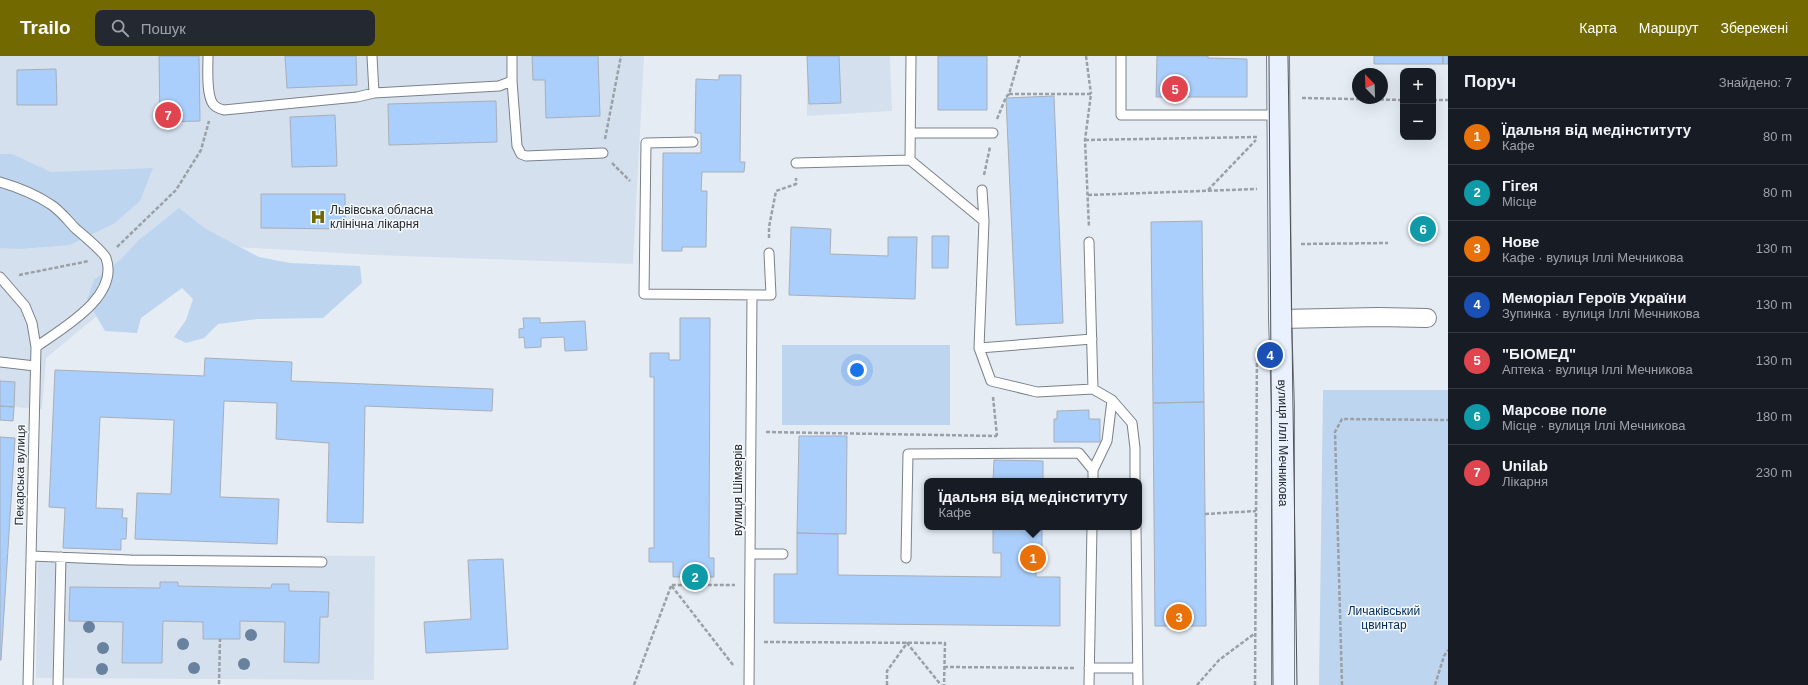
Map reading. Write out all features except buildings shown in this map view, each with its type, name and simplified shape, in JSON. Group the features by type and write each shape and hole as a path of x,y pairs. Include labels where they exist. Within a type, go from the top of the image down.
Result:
{"main road":[{"name":"вулиця Іллі Мечникова","path":"1278,56 1268,116 1280,319 1283,406 1283,685"}],"street":[{"path":"1280,319 1378,317 1427,318"}],"lane":[{"path":"208,56 209,93 213,105 224,110 357,97 374,93 490,87 512,81"},
{"path":"372,56 374,93"},
{"path":"512,56 516,146 521,154 526,156 603,154"},
{"path":"910,160 911,56"},
{"path":"1121,56 1121,115 1268,116"},
{"path":"911,133 993,133"},
{"path":"693,142 646,142 644,294 771,295 769,254"},
{"path":"796,163 910,160 984,221"},
{"path":"0,182 12,185 51,204 106,257 109,273 100,295 78,318 36,347"},
{"path":"982,190 984,221 979,348 991,381 1038,392 1093,389 1112,400 1132,423 1135,478"},
{"path":"1089,242 1093,389"},
{"name":"Пекарська вулиця","path":"1,278 25,306 32,323 36,347 28,685"},
{"name":"вулиця Шімзерів","path":"749,685 752,295"},
{"path":"979,348 1092,339"},
{"path":"0,362 35,366"},
{"path":"1093,478 1093,470 1107,441 1112,400"},
{"path":"906,558 908,454 1079,453 1093,470"},
{"path":"1089,685 1092,530"},
{"path":"1136,530 1138,685"},
{"path":"750,554 783,554"},
{"path":"31,556 322,562"},
{"path":"58,685 61,557"},
{"path":"1089,668 1138,668"}],"path":[{"path":"621,56 603,154 645,198"},
{"path":"983,179 998,115 1006,97 1009,94 1020,56"},
{"path":"1086,56 1091,94 1085,140 1089,242"},
{"path":"1009,94 1091,94"},
{"path":"1302,98 1400,100"},
{"path":"1436,100 1448,100"},
{"path":"1,278 106,257 176,190 201,150 213,105"},
{"path":"1208,191 1259,137 1268,116"},
{"path":"1085,140 1259,137"},
{"path":"1259,137 1259,144"},
{"path":"769,227 776,191 796,184 796,163"},
{"path":"1088,195 1259,189 1259,197"},
{"path":"1296,244 1388,243"},
{"path":"1255,685 1257,344"},
{"path":"991,381 997,436"},
{"path":"1342,685 1335,432 1342,419 1448,420"},
{"path":"751,432 997,436"},
{"path":"968,454 997,436"},
{"path":"1205,514 1256,511"},
{"path":"671,585 750,586"},
{"path":"671,585 734,666"},
{"path":"634,685 671,585"},
{"path":"1197,685 1219,660 1255,634"},
{"path":"219,684 220,639"},
{"path":"749,642 945,643 943,685"},
{"path":"887,685 887,671 908,643"},
{"path":"908,643 943,685"},
{"path":"1435,685 1444,656 1448,650"},
{"path":"944,668 1089,668"}],"shaded area":[{"name":"Львівська обласна клінічна лікарня","path":"0,56 644,56 633,264 373,255 184,244 46,358 42,409 0,406"},
{"path":"807,56 890,56 892,111 807,116"},
{"path":"38,553 375,556 374,680 36,678"}],"green space":[{"path":"0,154 12,154 51,172 153,168 140,201 115,223 70,245 20,249 0,248"},
{"path":"179,208 206,229 259,257 290,263 360,266 362,283 323,318 257,319 218,324 204,338 186,343 174,337 186,320 193,299 182,288 141,318 137,333 105,331 87,300 94,280 121,259 139,240"},
{"path":"782,345 950,345 950,425 782,425"},
{"name":"Личаківський цвинтар","path":"1323,390 1448,390 1448,685 1319,685"}],"tram line":[{"path":"1269,56 1273,685"},
{"path":"1288,56 1297,685"}],"place":[{"name":"\"БІОМЕД\"","path":"1175,89"},
{"name":"Unilab","path":"168,115"},
{"name":"Львівська обласна клінічна лікарня","path":"318,217"},
{"name":"Марсове поле","path":"1423,229"},
{"name":"Меморіал Героїв України","path":"1270,355"},
{"name":"Їдальня від медінституту","path":"1033,558"},
{"name":"Гігея","path":"695,577"},
{"name":"Нове","path":"1179,617"}]}
